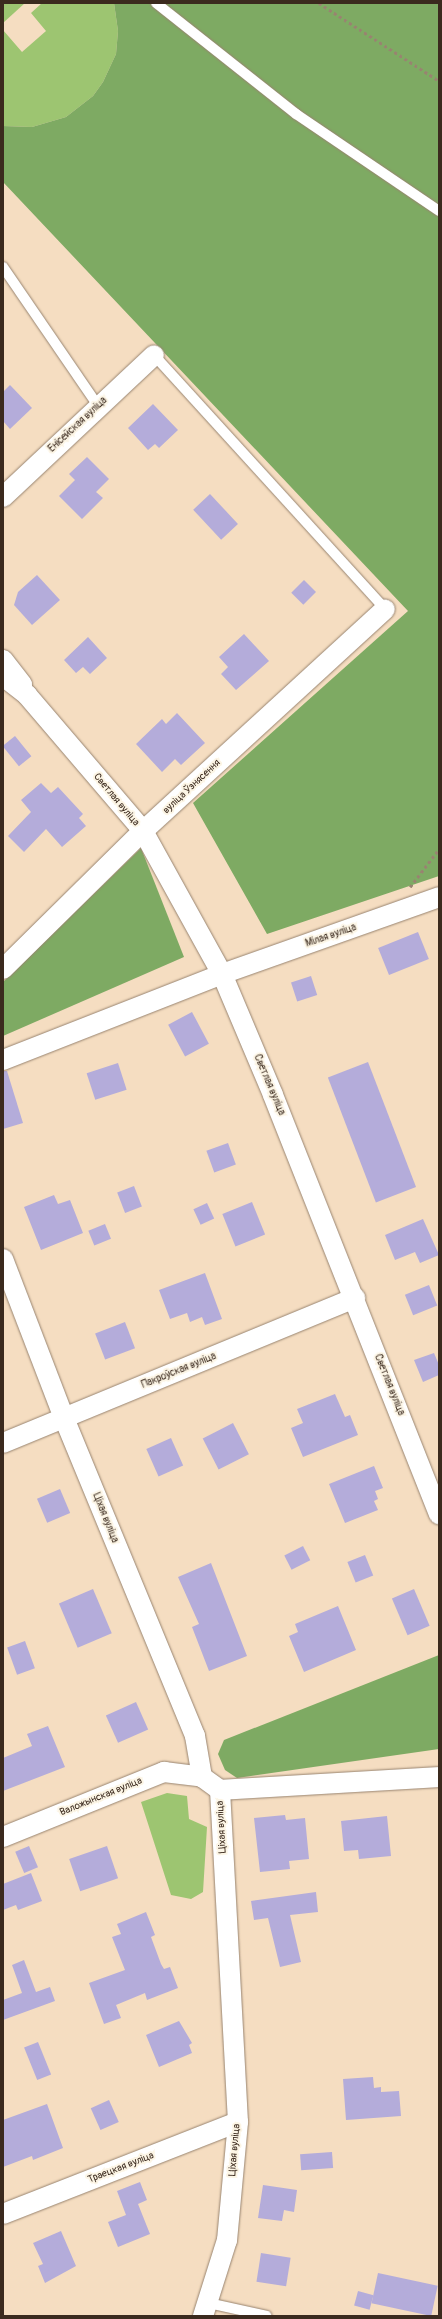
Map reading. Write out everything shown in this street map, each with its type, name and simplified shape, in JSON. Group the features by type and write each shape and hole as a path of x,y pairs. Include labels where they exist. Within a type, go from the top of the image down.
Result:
{"street":[{"name":"Енісейская вуліца","path":"3,497 98,406 154,355"},
{"name":"вуліца Ўзнясення","path":"3,969 143,831 385,609"},
{"name":"Светлая вуліца","path":"3,660 20,680 27,695"},
{"name":"Светлая вуліца","path":"3,676 27,695 143,831 222,974 355,1298 439,1514"},
{"name":"Мілая вуліца","path":"222,974 439,897"},
{"path":"3,1060 222,974"},
{"name":"Ціхая вуліца","path":"3,1259 64,1418 195,1736 202,1777 220,1790 238,2122 227,2240 206,2309"},
{"name":"Пакроўская вуліца","path":"3,1443 355,1298"},
{"name":"Валожынская вуліца","path":"3,1837 164,1772 202,1777"},
{"path":"220,1790 439,1776"},
{"name":"Траецкая вуліца","path":"3,2214 238,2122"}],"lane":[{"path":"156,3 296,114 439,211"},
{"path":"3,267 98,406"},
{"path":"154,355 385,609"},
{"path":"206,2309 268,2316"}],"path":[{"path":"318,3 439,81"},
{"path":"407,892 439,849"}],"green space":[{"path":"3,3 25,3 3,23"},
{"path":"42,3 114,3 118,31 116,54 103,82 93,96 66,117 32,127 3,126 3,30 22,52 46,31 31,13"},
{"path":"114,3 439,3 439,876 267,934 193,803 408,611 3,182 3,126 32,127 66,117 93,96 103,82 116,54 118,31"},
{"path":"141,848 184,957 3,1036 3,982"},
{"path":"439,1655 439,1749 237,1778 225,1770 218,1754 224,1740"},
{"path":"167,1793 187,1796 189,1819 207,1827 203,1892 191,1899 171,1895 141,1802"}],"building":[{"path":"10,385 32,408 10,429 3,421 3,392"},
{"path":"153,404 178,430 159,448 155,444 148,450 128,428"},
{"path":"87,457 109,479 96,492 103,498 82,519 59,496 75,480 69,474"},
{"path":"210,494 238,524 221,540 193,510"},
{"path":"37,575 60,600 32,625 14,605 18,592"},
{"path":"304,580 316,592 303,605 291,593"},
{"path":"244,634 269,661 236,690 221,674 228,667 219,657"},
{"path":"88,637 107,658 90,674 83,667 76,673 64,660"},
{"path":"177,713 205,743 181,765 175,759 162,772 136,744 162,719 166,724"},
{"path":"15,736 31,756 19,766 3,747"},
{"path":"41,783 51,793 58,787 83,814 79,818 86,826 62,847 46,829 24,852 8,836 31,812 21,800"},
{"path":"418,932 429,959 389,975 378,948"},
{"path":"311,976 317,995 297,1002 291,982"},
{"path":"192,1012 209,1044 185,1056 168,1025"},
{"path":"368,1062 416,1187 376,1203 328,1077"},
{"path":"118,1063 127,1090 95,1100 87,1073"},
{"path":"3,1071 7,1071 23,1123 3,1129"},
{"path":"228,1143 236,1165 214,1172 206,1151"},
{"path":"134,1186 142,1207 125,1213 117,1192"},
{"path":"54,1195 58,1204 70,1200 83,1233 41,1250 24,1207"},
{"path":"252,1202 265,1234 235,1246 222,1214"},
{"path":"207,1203 214,1218 201,1225 193,1209"},
{"path":"423,1219 439,1255 420,1263 415,1252 395,1260 385,1235"},
{"path":"105,1224 111,1239 94,1246 88,1231"},
{"path":"205,1273 222,1319 205,1325 202,1317 190,1322 187,1313 170,1319 159,1290"},
{"path":"429,1285 437,1305 413,1315 405,1295"},
{"path":"125,1322 135,1348 105,1360 95,1333"},
{"path":"434,1353 439,1365 439,1375 423,1382 414,1360"},
{"path":"335,1394 345,1417 350,1415 358,1435 303,1457 291,1428 303,1423 297,1409"},
{"path":"233,1423 249,1454 219,1470 203,1438"},
{"path":"171,1438 183,1465 159,1476 146,1449"},
{"path":"374,1466 383,1488 375,1491 378,1499 374,1501 378,1510 345,1523 329,1484"},
{"path":"60,1489 70,1513 47,1523 37,1499"},
{"path":"303,1546 310,1560 292,1570 284,1556"},
{"path":"365,1555 373,1575 356,1583 347,1562"},
{"path":"211,1563 247,1656 209,1671 192,1627 199,1624 178,1577"},
{"path":"93,1589 112,1633 78,1648 59,1603"},
{"path":"414,1589 430,1626 408,1635 392,1598"},
{"path":"338,1606 356,1650 304,1672 289,1636 298,1632 295,1624"},
{"path":"25,1641 35,1668 17,1675 7,1647"},
{"path":"136,1702 148,1729 118,1743 106,1715"},
{"path":"48,1726 65,1767 3,1791 3,1758 32,1746 27,1734"},
{"path":"285,1815 286,1820 305,1818 309,1859 289,1861 290,1869 260,1872 254,1818"},
{"path":"387,1816 391,1856 359,1859 358,1850 344,1851 341,1821"},
{"path":"29,1846 38,1867 24,1873 15,1852"},
{"path":"107,1846 118,1878 80,1891 69,1859"},
{"path":"31,1873 42,1901 18,1910 16,1905 3,1910 3,1884"},
{"path":"316,1892 318,1912 290,1915 301,1962 280,1967 268,1918 254,1920 251,1901"},
{"path":"146,1912 155,1935 151,1937 161,1964 164,1969 170,1967 178,1988 147,2000 145,1993 116,2005 121,2018 104,2024 89,1983 125,1970 112,1937 121,1934 117,1924"},
{"path":"24,1960 36,1992 50,1987 55,2001 3,2020 3,2000 22,1993 12,1965"},
{"path":"179,2021 192,2043 189,2045 192,2053 159,2067 146,2035"},
{"path":"38,2042 51,2074 37,2080 24,2048"},
{"path":"373,2077 374,2088 381,2087 381,2092 399,2091 401,2116 346,2120 343,2079"},
{"path":"109,2100 119,2122 100,2130 91,2108"},
{"path":"47,2104 63,2148 33,2160 32,2156 3,2167 3,2120"},
{"path":"332,2152 333,2168 301,2170 300,2154"},
{"path":"140,2182 147,2200 138,2204 150,2234 118,2247 108,2222 126,2215 117,2191"},
{"path":"263,2185 297,2190 294,2212 284,2210 282,2221 258,2218"},
{"path":"61,2231 76,2266 45,2283 38,2266 43,2264 33,2243"},
{"path":"261,2253 291,2258 286,2286 256,2282"},
{"path":"378,2273 438,2286 431,2316 372,2303"},
{"path":"358,2291 373,2295 370,2310 354,2305"}]}
